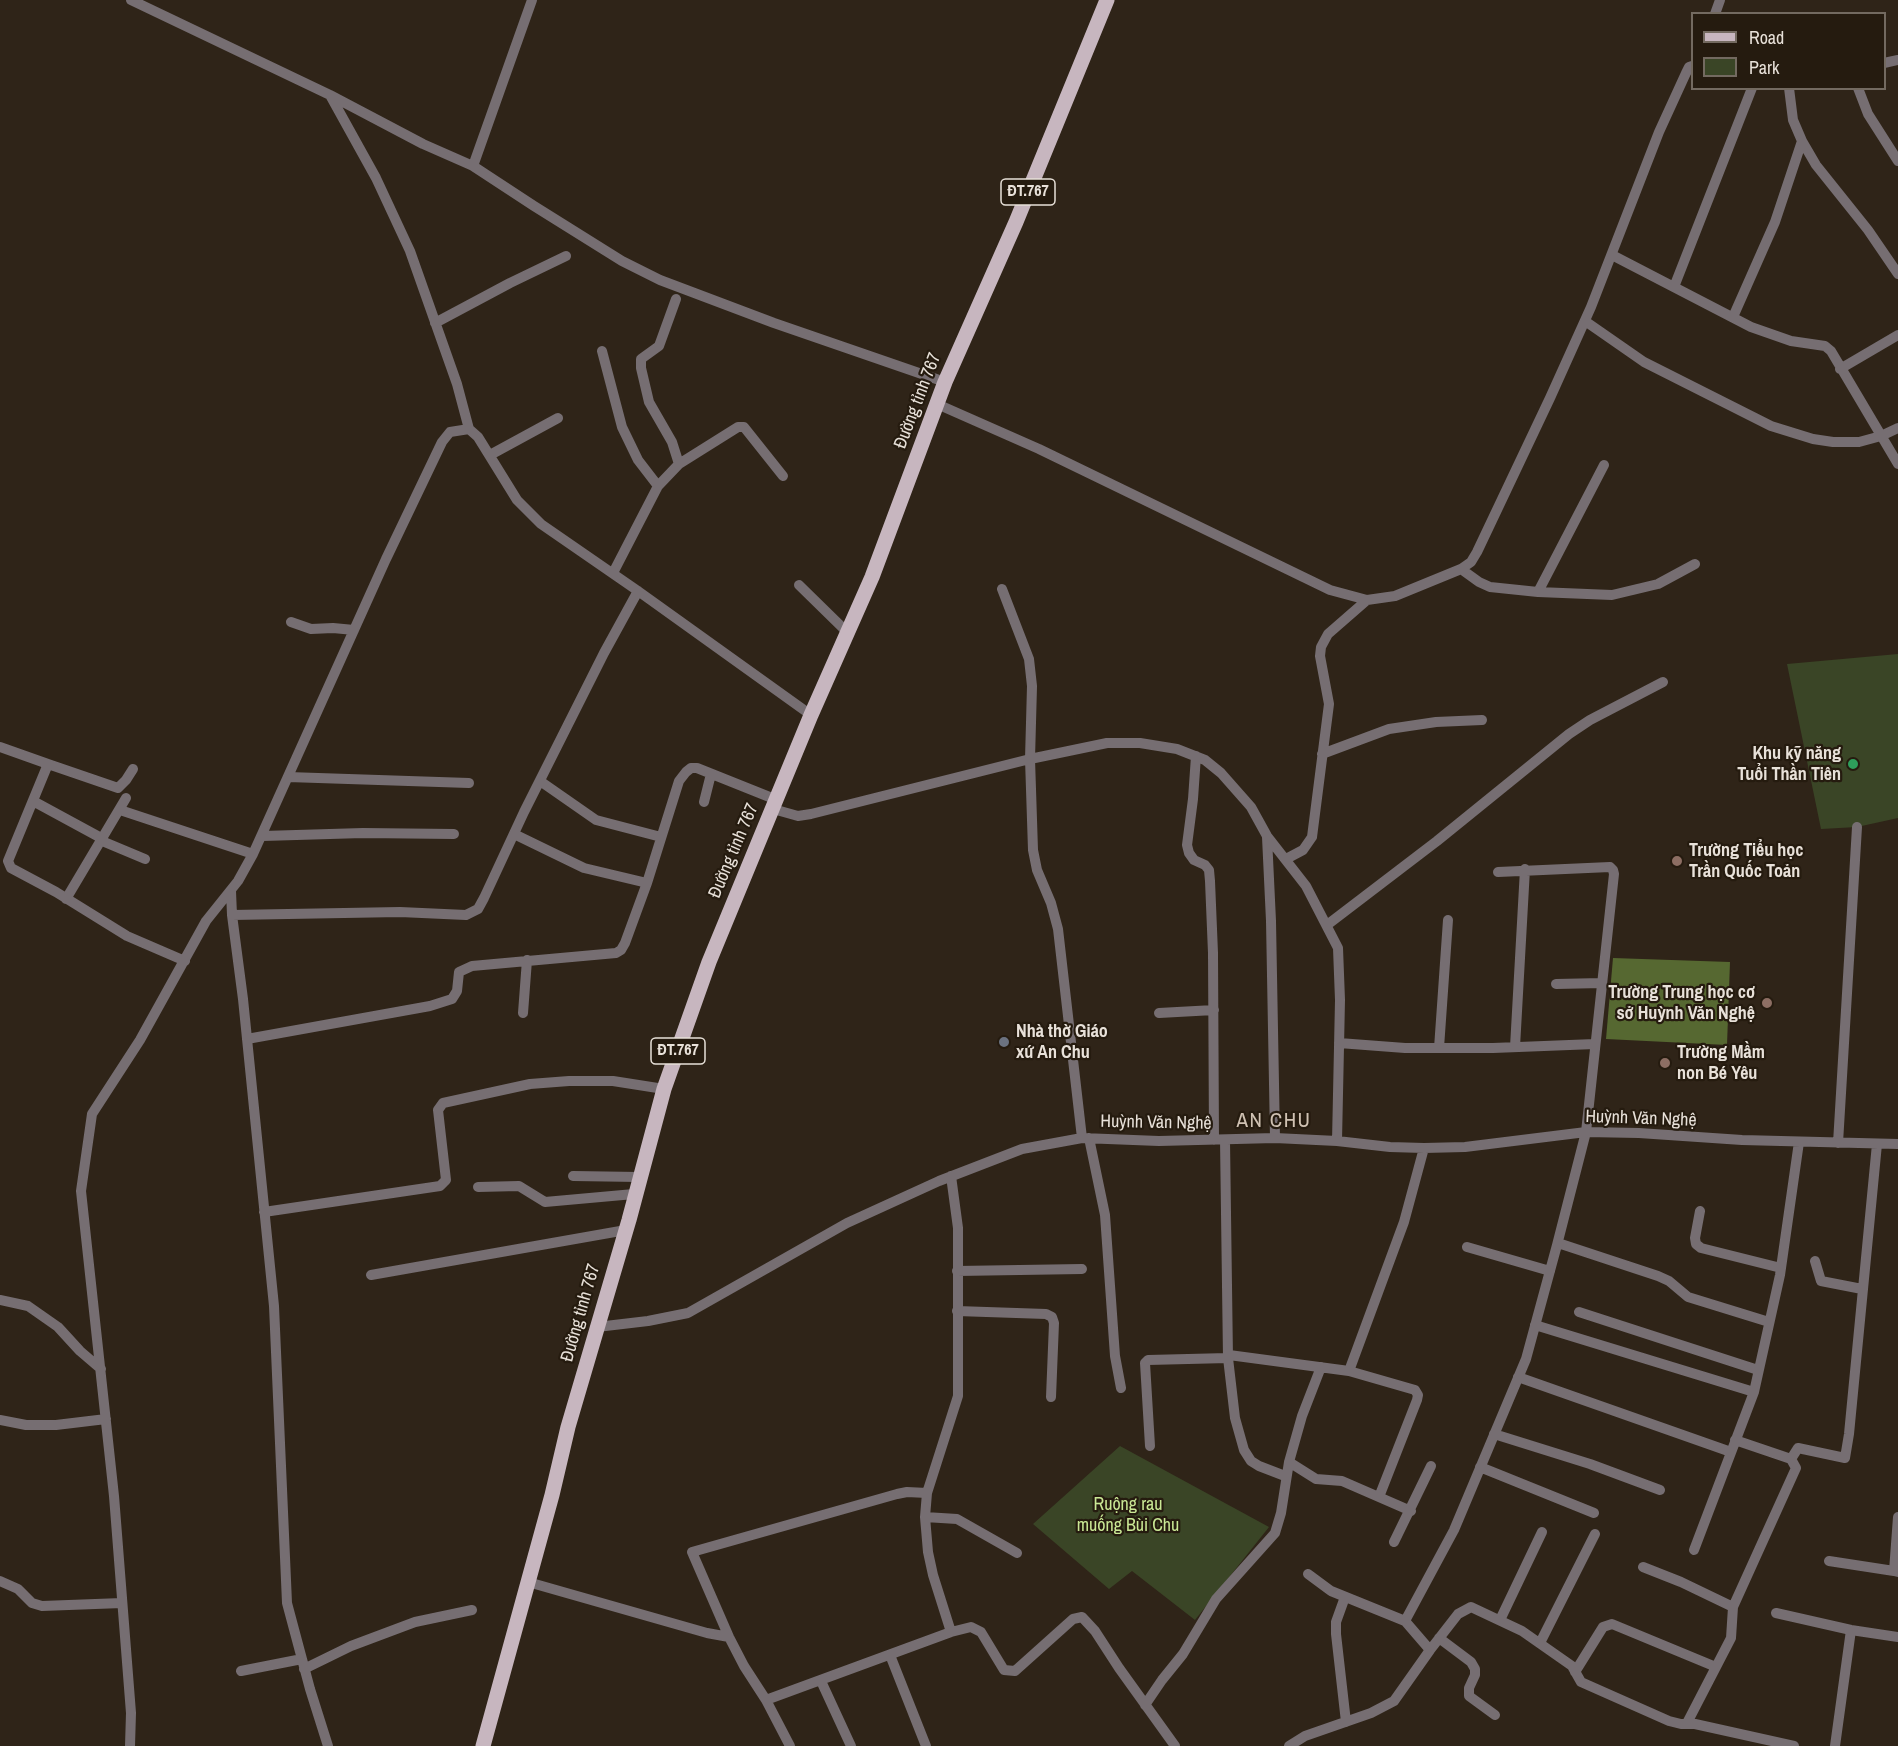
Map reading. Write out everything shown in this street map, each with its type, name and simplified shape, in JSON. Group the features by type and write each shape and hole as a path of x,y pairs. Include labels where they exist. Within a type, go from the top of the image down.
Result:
{"main road":[{"name":"Đường tỉnh 767","path":"483,1746 569,1422 626,1230 664,1089 709,962 872,577 945,382 1016,222 1107,0"}],"street":[{"path":"131,0 330,94 423,144 473,166 622,261 660,280 774,323 945,382"},
{"path":"473,166 532,0"},
{"path":"937,404 1039,449 1320,585 1367,600 1395,596 1461,569 1471,562 1477,552 1585,321 1659,132 1691,65"},
{"path":"1674,287 1751,90"},
{"path":"1789,90 1793,120 1816,165 1868,230 1898,274"},
{"path":"1859,90 1869,114 1898,161"},
{"path":"330,94 376,178 410,252 457,384 469,429 478,437 517,500 541,524 812,715"},
{"path":"1733,317 1775,222 1802,141"},
{"path":"1612,255 1751,327 1791,341 1821,344 1831,351 1898,464"},
{"path":"435,323 566,256"},
{"path":"676,299 659,346 641,359 641,368 649,402 672,442 680,464"},
{"path":"1585,321 1644,362 1771,426 1813,439 1833,442 1859,442 1898,428"},
{"path":"1840,369 1898,335"},
{"path":"602,351 622,427 638,460 658,486"},
{"path":"490,455 558,418"},
{"path":"613,573 658,486 680,464 741,426 783,476"},
{"path":"130,1746 131,1713 122,1604 81,1191 92,1114 140,1040 206,921 238,881 263,836 354,630 442,442 450,432 469,429"},
{"path":"1538,592 1604,465"},
{"path":"1461,569 1490,587 1538,592 1617,594 1663,582 1695,564"},
{"path":"799,585 848,633"},
{"path":"1002,589 1029,659 1032,686 1030,759 1033,850 1037,870 1051,903 1058,929 1086,1138 1105,1215 1115,1356 1121,1388"},
{"path":"232,915 400,912 466,915 478,909 540,781 638,591"},
{"path":"1286,859 1303,850 1312,837 1329,704 1320,656 1321,647 1328,634 1367,600"},
{"path":"291,622 311,629 354,630"},
{"path":"1327,924 1437,841 1569,734 1590,720 1663,682"},
{"path":"1322,754 1389,729 1436,722 1482,720"},
{"path":"247,1039 430,1006 452,999 457,991 459,972 472,966 616,953 621,950 647,883 679,781 691,768 711,774 798,816 1030,759 1107,743 1140,743 1177,749 1196,756 1221,773 1251,807 1267,836 1306,886 1334,938 1339,955 1337,1141"},
{"path":"0,747 118,788 132,770"},
{"path":"1196,756 1187,845 1194,860 1205,865 1209,870 1229,1356 1235,1418 1244,1450 1251,1461 1285,1476"},
{"path":"48,764 9,865 10,868 127,936 185,961"},
{"path":"704,802 711,774"},
{"path":"288,777 469,783"},
{"path":"540,781 596,820 661,837"},
{"path":"66,899 126,798"},
{"path":"33,801 103,840 145,859"},
{"path":"120,810 253,854"},
{"path":"1838,1143 1857,827"},
{"path":"263,836 363,833 454,834"},
{"path":"514,834 584,868 647,883"},
{"path":"1267,836 1275,1138"},
{"path":"1406,1621 1454,1530 1526,1359 1586,1132 1613,870 1610,867 1497,872"},
{"path":"1515,1047 1525,870"},
{"path":"231,891 274,1318 287,1603 328,1746"},
{"path":"1439,1048 1448,920"},
{"path":"523,1013 527,960"},
{"path":"1556,984 1602,983"},
{"path":"1159,1013 1214,1010"},
{"path":"1339,1043 1405,1048 1595,1044"},
{"path":"264,1212 440,1186 446,1180 438,1110 443,1103 530,1084 569,1081 612,1081 664,1089"},
{"name":"Huỳnh Văn Nghệ","path":"597,1327 648,1321 688,1313 847,1223 951,1176 1022,1149 1086,1138 1220,1140 1275,1138 1424,1148 1465,1147 1586,1132 1799,1142 1898,1144"},
{"path":"1694,1550 1754,1392 1781,1268 1799,1142"},
{"path":"1791,1459 1798,1448 1845,1458 1850,1434 1877,1144"},
{"path":"1349,1371 1404,1222 1424,1148"},
{"path":"573,1176 639,1177"},
{"path":"951,1176 958,1228 958,1396 927,1493 925,1517 928,1552 933,1575 951,1632"},
{"path":"478,1187 519,1186 545,1202 634,1194"},
{"path":"1700,1211 1695,1238 1696,1244 1701,1248 1781,1268"},
{"path":"371,1275 626,1230"},
{"path":"1558,1243 1658,1276 1669,1281 1688,1297 1769,1322"},
{"path":"1467,1247 1550,1271"},
{"path":"1815,1261 1821,1281 1862,1289"},
{"path":"957,1271 1082,1269"},
{"path":"0,1300 28,1306 58,1327 100,1369"},
{"path":"957,1311 1046,1314 1052,1317 1054,1323 1051,1397"},
{"path":"1579,1312 1758,1370"},
{"path":"1535,1325 1754,1392"},
{"path":"1150,1446 1145,1363 1148,1360 1229,1356 1349,1371 1415,1390 1418,1395 1379,1497"},
{"path":"1145,1705 1183,1654 1216,1599 1275,1533 1281,1513 1285,1476 1302,1416 1321,1367"},
{"path":"1518,1377 1731,1452"},
{"path":"0,1420 26,1425 56,1425 105,1419"},
{"path":"1494,1434 1590,1464 1660,1490"},
{"path":"1687,1723 1731,1638 1733,1607 1795,1475 1796,1468 1791,1459 1735,1440"},
{"path":"1289,1462 1316,1479 1342,1481 1411,1511"},
{"path":"1395,1542 1431,1466"},
{"path":"1480,1467 1594,1513"},
{"path":"790,1746 729,1636 692,1555 693,1551 897,1494 927,1493"},
{"path":"1828,1561 1896,1572 1898,1516"},
{"path":"925,1517 957,1519 1017,1553"},
{"path":"1500,1620 1542,1532"},
{"path":"1540,1643 1595,1534"},
{"path":"1643,1567 1733,1607"},
{"path":"1308,1574 1324,1587 1406,1621 1430,1650"},
{"path":"0,1581 18,1588 32,1603 42,1606 122,1604"},
{"path":"528,1582 707,1633 729,1636"},
{"path":"1345,1596 1336,1622 1336,1634 1346,1722"},
{"path":"1289,1746 1305,1736 1384,1708 1394,1701 1458,1614 1471,1607 1522,1630 1568,1663 1581,1682 1670,1722 1687,1723 1794,1746"},
{"path":"241,1671 303,1664 415,1622 472,1610"},
{"path":"1776,1613 1851,1630 1898,1637"},
{"path":"766,1700 971,1626 981,1632 1004,1670 1015,1671 1073,1619 1082,1617 1095,1631 1175,1746"},
{"path":"1575,1672 1603,1627 1612,1624 1716,1666"},
{"path":"1835,1746 1851,1630"},
{"path":"1439,1638 1471,1662 1475,1675 1469,1688 1469,1696 1495,1715"},
{"path":"891,1655 926,1746"},
{"path":"821,1681 851,1746"}],"green space":[{"name":"Khu kỹ năng Tuổi Thần Tiên","path":"1898,654 1898,818 1857,827 1821,829 1787,664"},
{"path":"1613,958 1730,962 1727,1045 1606,1039"},
{"name":"Ruộng rau muống Bùi Chu","path":"1120,1446 1269,1527 1195,1620 1132,1571 1109,1589 1033,1524"}],"place":[{"name":"Khu kỹ năng Tuổi Thần Tiên","path":"1853,764"},
{"name":"Trường Tiểu học Trần Quốc Toản","path":"1677,861"},
{"name":"Trường Trung học cơ sở Huỳnh Văn Nghệ","path":"1767,1003"},
{"name":"Nhà thờ Giáo xứ An Chu","path":"1004,1042"},
{"name":"Trường Mầm non Bé Yêu","path":"1665,1063"}],"district":[{"name":"AN CHU","path":"1274,1121"}]}
